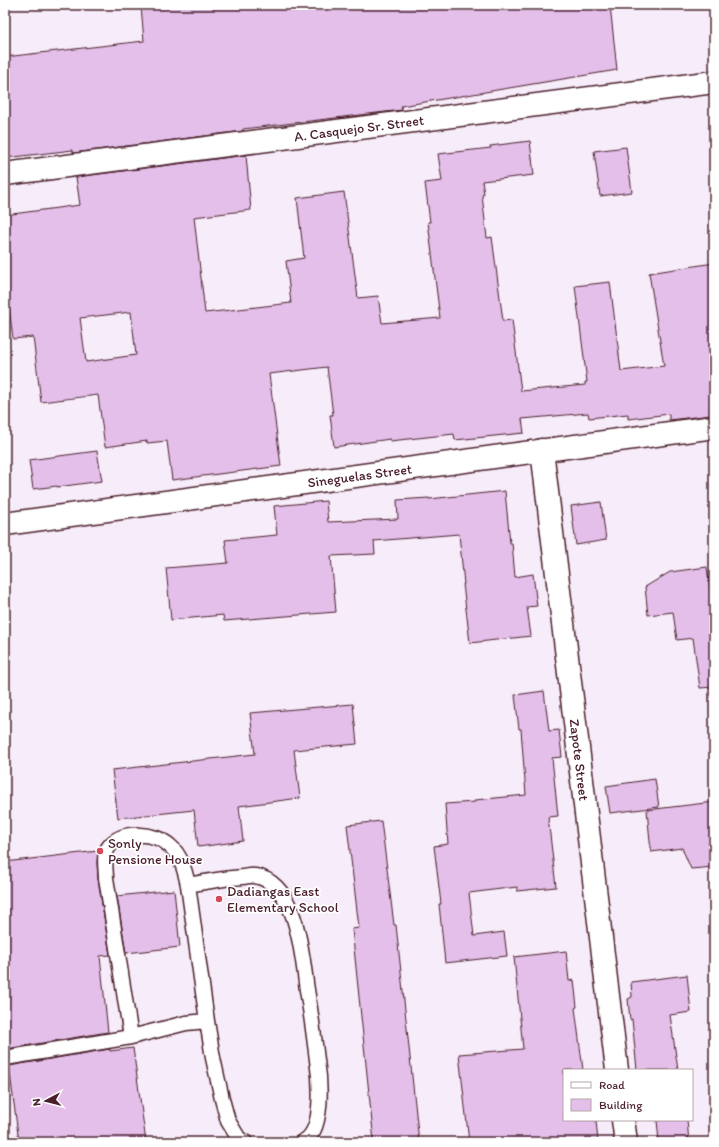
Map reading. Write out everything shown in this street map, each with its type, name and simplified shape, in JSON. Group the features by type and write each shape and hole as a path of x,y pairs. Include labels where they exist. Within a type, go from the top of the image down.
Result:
{"street":[{"name":"A. Casquejo Sr. Street","path":"5,174 714,82"},
{"name":"Sineguelas Street","path":"5,524 714,427"},
{"name":"Zapote Street","path":"542,450 617,1069"},
{"path":"624,1121 626,1142"}],"lane":[{"path":"131,1037 106,878 106,860 108,848 119,838 140,834 157,838 171,846 182,863 188,885 213,1058 228,1121 240,1139 245,1142"},
{"path":"188,885 231,878 255,876 273,883 291,909 299,935 320,1080 319,1110 314,1130 305,1141 302,1142"},
{"path":"5,1058 131,1037 186,1023 207,1021"}],"building":[{"path":"610,5 617,70 401,106 402,110 243,129 243,131 73,153 73,150 5,158 5,57 144,41 141,6"},
{"path":"530,141 534,175 482,181 484,194 482,195 487,238 492,237 503,321 512,320 521,391 585,385 585,382 587,382 575,286 610,282 621,371 664,366 649,273 714,263 714,407 710,407 711,415 669,420 669,414 628,419 628,414 589,418 588,413 522,419 524,433 455,440 454,434 390,441 390,439 334,447 330,415 333,415 327,367 269,374 281,466 172,480 167,441 147,443 147,441 105,447 98,395 41,402 33,337 13,339 5,276 5,215 80,205 76,177 246,155 251,210 194,217 205,313 291,303 286,261 304,258 297,198 344,192 358,298 378,296 382,323 440,318 428,222 430,222 425,183 442,181 438,154 491,148 490,146","holes":["131,312 136,355 86,362 80,318"]},
{"path":"626,147 632,192 600,196 594,151"},
{"path":"97,451 102,481 33,489 29,460"},
{"path":"505,491 515,577 533,574 537,606 527,607 531,636 470,643 459,534 374,541 375,554 331,556 336,612 224,621 223,615 171,620 166,568 228,563 225,540 277,535 274,506 326,501 328,522 398,519 397,500 429,499"},
{"path":"601,502 606,540 576,545 571,506"},
{"path":"707,567 714,618 714,687 700,688 693,638 677,640 673,612 648,615 645,587 670,572"},
{"path":"544,691 549,731 559,730 562,757 552,758 558,816 548,817 556,887 517,891 517,887 469,893 474,936 504,932 507,956 445,963 439,904 441,904 434,846 448,844 445,804 475,802 475,800 526,795 521,729 519,729 515,695"},
{"path":"353,704 357,744 294,750 300,798 239,806 243,841 198,847 194,810 118,818 112,770 255,754 250,713"},
{"path":"655,779 659,807 610,813 606,786"},
{"path":"714,802 714,867 691,869 682,848 651,852 647,810"},
{"path":"381,821 394,925 396,925 419,1142 374,1142 352,929 359,928 347,825"},
{"path":"98,851 98,879 110,955 100,956 108,1032 6,1049 5,862"},
{"path":"174,890 180,947 126,953 117,896"},
{"path":"566,951 569,981 574,980 577,1007 575,1008 583,1069 563,1069 563,1121 596,1121 598,1142 469,1142 459,1054 523,1049 514,957"},
{"path":"687,975 691,1012 670,1015 678,1069 637,1069 632,1019 630,1020 628,999 632,997 631,982"},
{"path":"133,1048 146,1142 19,1142 9,1066 110,1049 110,1051"},
{"path":"657,1121 687,1121 689,1142 659,1142"}],"place":[{"name":"Sonly Pensione House","path":"100,851"},
{"name":"Dadiangas East Elementary School","path":"219,899"}]}
